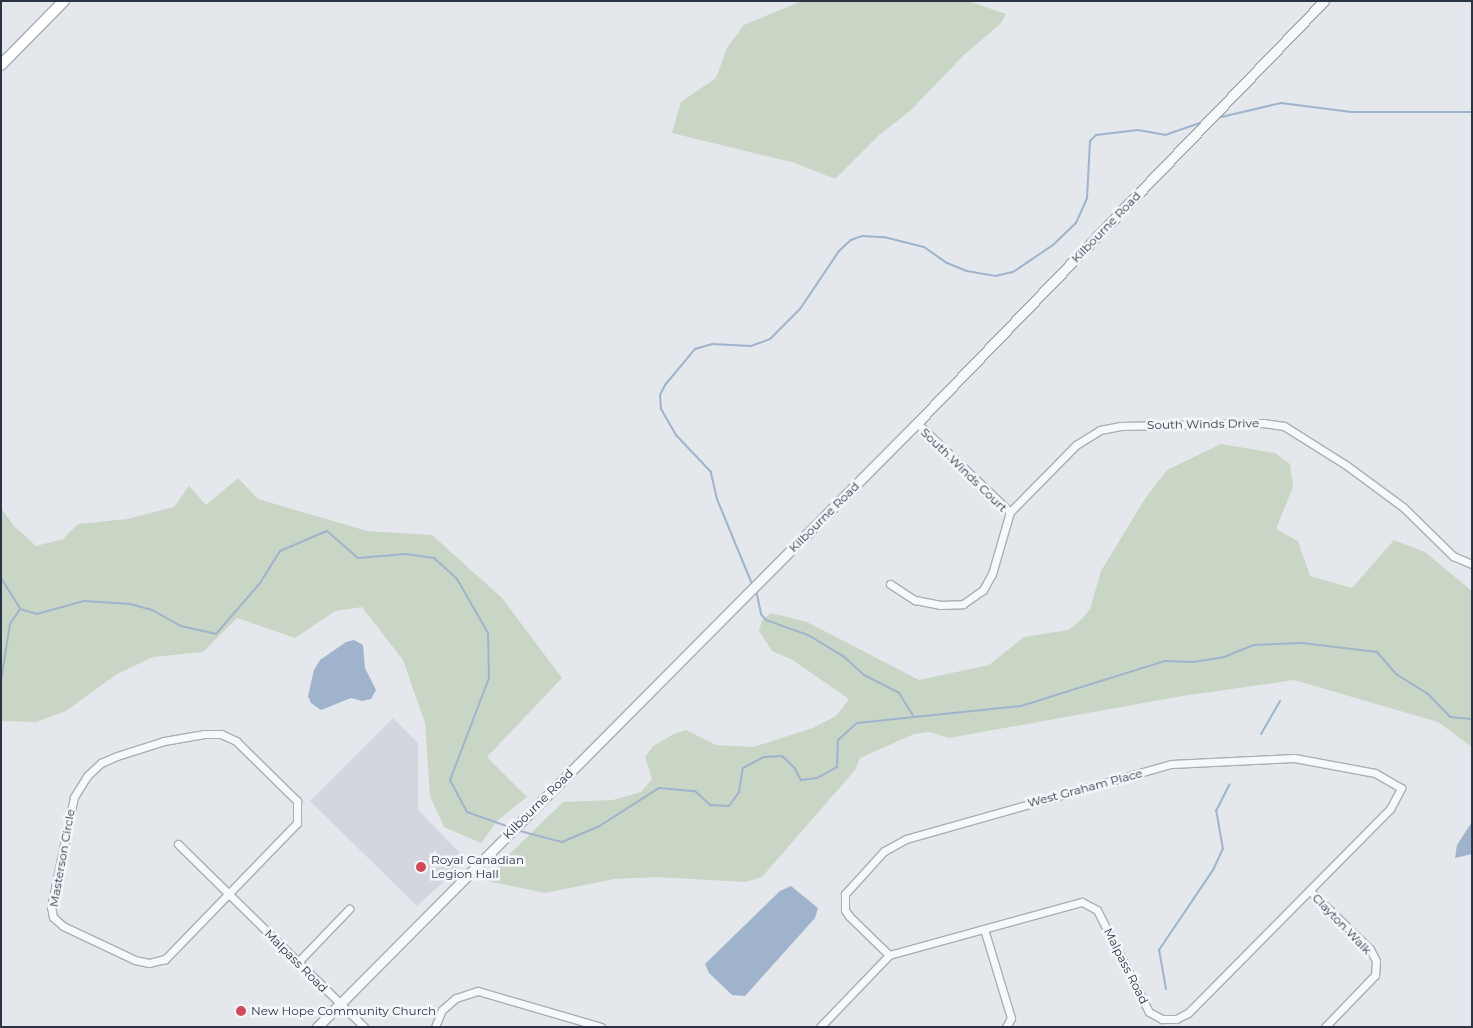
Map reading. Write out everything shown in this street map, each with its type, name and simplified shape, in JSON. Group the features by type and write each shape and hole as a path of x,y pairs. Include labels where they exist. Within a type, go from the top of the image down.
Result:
{"main road":[{"path":"1,65 64,1"}],"street":[{"name":"Kilbourne Road","path":"317,1027 917,423 1324,1"},
{"name":"South Winds Drive","path":"1010,512 1076,445 1100,430 1243,421 1263,423 1284,426 1346,466 1403,507 1453,556 1472,564"},
{"name":"South Winds Court","path":"890,584 915,600 940,606 963,604 982,590 992,574 1010,512 917,423"},
{"name":"Masterson Circle","path":"221,734 236,741 297,801 299,811 297,823 228,894 165,959 149,963 135,960 63,926 53,917 51,907 74,797 87,776 101,763 164,741 221,734"},
{"name":"West Graham Place","path":"888,955 849,916 845,910 845,894 884,851 906,839 950,824 1171,764 1294,758 1375,773 1400,788 1390,809"},
{"name":"Malpass Road","path":"888,955 1082,902 1097,910 1149,1012 1162,1018 1176,1019 1188,1013 1390,809"},
{"name":"Malpass Road","path":"178,844 364,1027"},
{"name":"Clayton Walk","path":"1310,891 1370,949 1376,961 1376,975 1325,1027"},
{"path":"298,962 349,909"},
{"path":"984,929 1011,1018 1006,1027"},
{"path":"820,1027 888,955"},
{"path":"435,1027 442,1010 456,998 478,991 601,1027"}],"shaded area":[{"path":"393,718 418,743 418,810 467,860 417,906 310,801"}],"green space":[{"path":"802,1 968,1 1006,14 1001,23 964,55 910,111 879,135 835,179 795,163 672,133 681,102 716,78 727,48 744,25"},
{"path":"1221,444 1275,453 1290,464 1293,487 1276,529 1298,541 1310,576 1352,588 1394,540 1425,552 1472,591 1472,747 1438,722 1294,680 1182,696 949,738 930,732 914,734 860,758 855,770 762,877 745,882 657,877 614,879 545,893 483,880 563,802 613,800 641,792 652,779 645,757 653,746 674,734 686,730 716,745 753,747 813,728 836,716 849,699 791,659 772,651 759,631 762,620 771,613 807,622 919,680 989,665 1024,637 1068,630 1081,620 1090,609 1101,571 1146,497 1167,470"},
{"path":"238,478 258,499 367,531 432,535 502,598 562,678 487,757 527,797 497,821 481,843 444,827 430,796 425,723 403,660 362,607 335,611 295,638 237,618 203,652 153,657 117,674 66,711 36,722 1,721 1,508 14,526 36,546 63,539 78,524 127,519 174,507 189,486 206,505"}],"water":[{"path":"354,640 363,645 365,668 376,690 371,699 362,701 351,698 321,710 311,703 308,696 314,670 320,660 346,642"},
{"path":"1472,822 1472,854 1455,858 1457,845"},
{"path":"791,886 818,908 815,918 745,996 732,995 709,973 705,964 780,891"}],"waterway":[{"path":"1217,118 1281,103 1351,112 1472,112"},
{"path":"752,584 717,499 711,472 676,435 661,409 660,395 665,385 695,349 712,344 751,346 770,339 800,309 839,251 851,240 862,236 884,237 924,247 947,263 967,271 995,276 1013,272 1053,245 1076,223 1087,198 1090,141 1096,135 1138,130 1165,135 1203,122"},
{"path":"1,578 20,609 37,614 84,601 130,604 152,610 181,626 216,634 260,583 280,551 327,531 358,558 406,554 434,558 457,579 488,633 489,678 450,780 467,812 512,828"},
{"path":"756,590 761,614 766,620 808,635 843,656 864,675 899,693 914,717"},
{"path":"1,681 10,624 20,609"},
{"path":"516,830 562,842 598,827 659,788 695,791 710,805 729,806 739,792 743,768 764,757 782,756 794,767 801,780 817,778 837,767 838,740 857,723 1021,706 1165,661 1193,662 1224,657 1254,645 1302,643 1377,652 1396,674 1428,694 1450,717 1472,719"},
{"path":"1261,734 1280,701"},
{"path":"1166,989 1159,950 1213,870 1223,849 1216,811 1230,784"}],"place":[{"name":"Royal Canadian Legion Hall","path":"421,867"},
{"name":"New Hope Community Church","path":"241,1011"}]}
